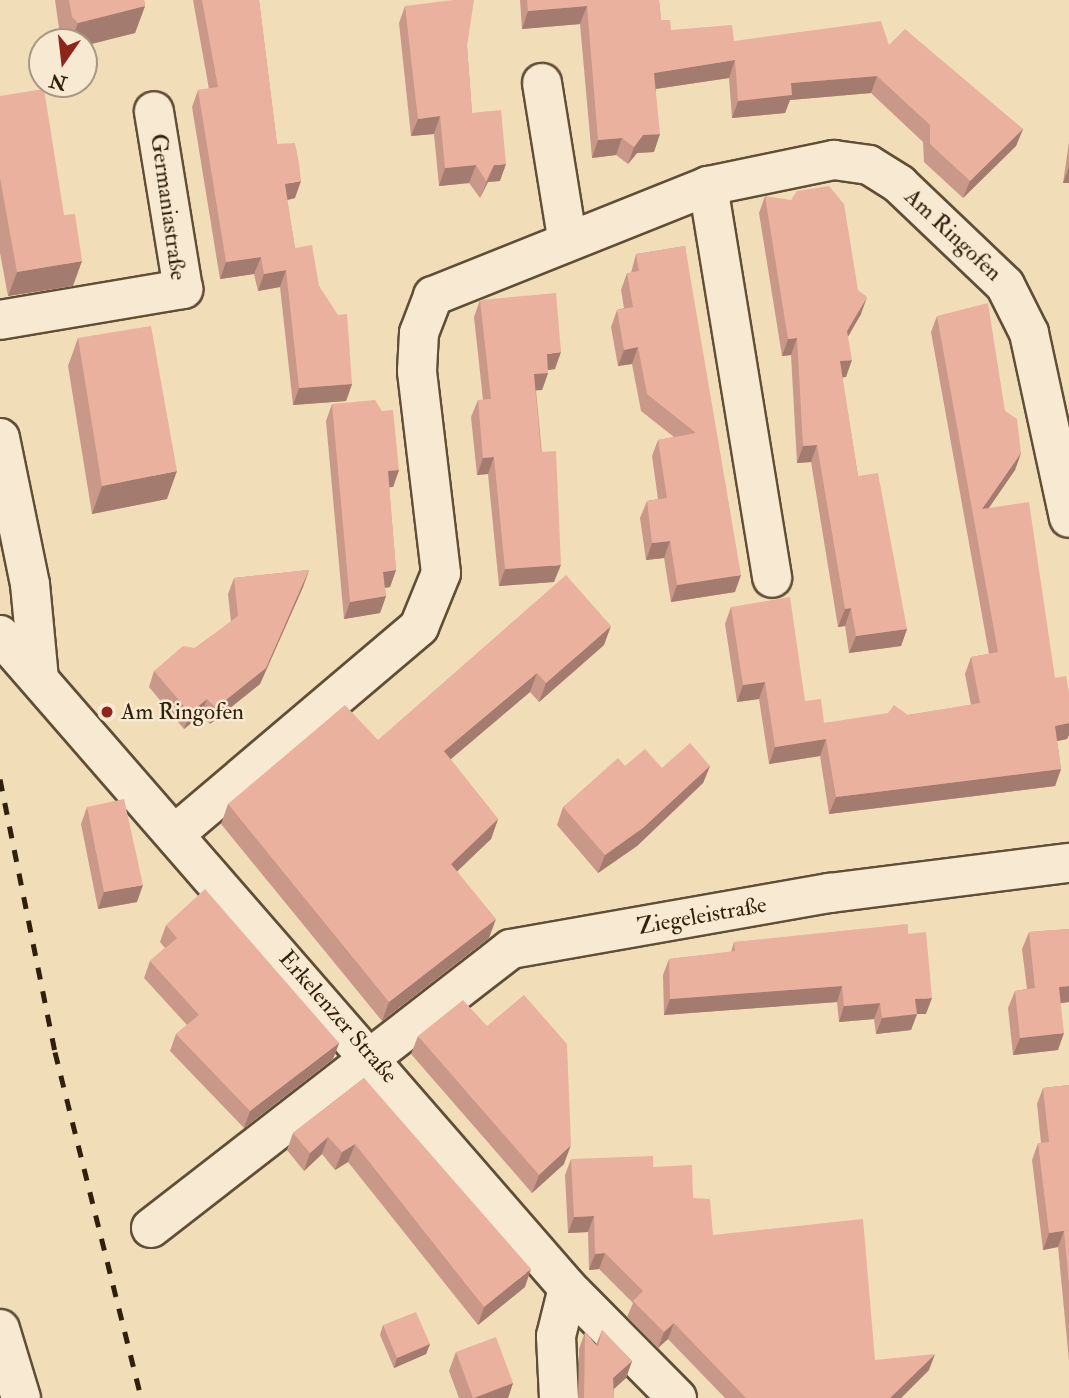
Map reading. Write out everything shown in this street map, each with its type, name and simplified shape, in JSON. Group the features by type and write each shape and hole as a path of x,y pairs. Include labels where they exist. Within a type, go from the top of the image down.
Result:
{"street":[{"path":"542,83 567,238"},
{"name":"Germaniastraße","path":"0,320 183,289 154,111"},
{"name":"Am Ringofen","path":"176,834 419,627 441,573 419,333 433,296 567,238 708,186 834,160 869,166 899,184 1006,285 1028,333 1069,519"},
{"path":"708,186 772,578"},
{"path":"0,438 30,584 39,679"},
{"name":"Erkelenzer Straße","path":"0,635 374,1058 568,1288 677,1398"},
{"name":"Ziegeleistraße","path":"151,1228 374,1058 511,949 830,893 1069,860"},
{"path":"559,1398 556,1336 568,1288"},
{"path":"0,1329 21,1398"}],"building":[{"path":"69,0 144,0 145,6 78,23 72,17"},
{"path":"202,0 259,0 277,144 295,143 299,163 301,181 285,184 295,248 312,245 319,286 338,315 347,314 352,384 299,388 286,270 264,274 261,257 226,262 198,90 218,87"},
{"path":"474,0 467,46 472,113 501,110 506,164 494,165 486,181 476,165 445,168 440,116 418,119 405,6"},
{"path":"527,0 659,0 661,20 670,20 671,30 732,25 734,41 881,21 889,45 905,29 1023,129 970,181 930,144 930,125 877,76 791,83 792,95 738,101 735,60 654,73 660,134 643,135 634,147 622,138 598,140 587,6 528,11"},
{"path":"28,92 28,98 45,98 64,215 75,214 82,261 17,272 0,178 0,96"},
{"path":"829,186 844,204 858,290 867,297 847,331 852,360 840,361 858,476 878,473 907,629 856,636 851,608 845,609 817,445 803,446 797,338 788,339 765,196 791,200 797,191"},
{"path":"685,246 741,575 677,585 670,541 652,543 647,501 667,498 658,440 696,433 647,394 638,347 624,350 617,310 633,307 627,273 639,271 636,254"},
{"path":"556,293 561,352 547,354 548,373 534,374 541,452 556,451 561,565 505,569 494,457 483,458 478,400 491,399 480,300"},
{"path":"988,303 1005,411 1017,419 1021,453 982,509 1029,502 1055,678 1066,676 1069,693 1069,723 1055,726 1061,769 836,797 826,739 775,747 765,682 743,685 731,607 790,597 805,701 821,699 824,723 888,713 894,705 908,715 980,703 971,657 998,652 937,316"},
{"path":"151,326 177,471 102,486 78,338"},
{"path":"375,400 382,411 393,410 399,470 388,471 396,570 383,572 386,596 350,602 332,404"},
{"path":"309,570 266,668 216,708 207,699 190,713 154,671 183,646 195,648 238,616 234,578"},
{"path":"566,575 611,626 546,683 537,673 444,751 498,819 451,864 496,919 389,1002 228,804 345,705 378,740"},
{"path":"690,743 710,766 643,828 605,855 563,807 618,758 625,766 645,749 662,768"},
{"path":"124,799 143,885 104,892 87,807"},
{"path":"205,889 339,1043 250,1111 176,1034 199,1015 150,961 177,938 166,925"},
{"path":"908,924 908,934 926,932 932,998 915,999 917,1014 882,1018 880,1003 844,1006 842,986 670,999 669,959 735,951 734,942"},
{"path":"1069,929 1069,986 1059,987 1064,1033 1020,1038 1015,991 1035,988 1029,932"},
{"path":"524,995 567,1044 571,1145 539,1175 418,1036 463,1000 487,1026"},
{"path":"364,1078 531,1269 484,1307 355,1144 342,1152 328,1137 310,1153 293,1133"},
{"path":"1069,1085 1069,1230 1049,1233 1038,1143 1049,1142 1043,1088"},
{"path":"653,1156 653,1167 692,1165 693,1198 710,1199 713,1235 863,1219 875,1360 935,1354 890,1398 746,1398 674,1323 664,1332 633,1301 643,1291 605,1253 595,1254 594,1216 574,1217 571,1159"},
{"path":"1069,1230 1069,1284 1064,1231"},
{"path":"416,1312 430,1344 397,1358 383,1325"},
{"path":"602,1330 632,1361 613,1378 614,1398 584,1398 585,1332 598,1347"},
{"path":"496,1337 513,1383 473,1398 456,1352"}],"railway":[{"path":"0,779 55,1052 141,1398"}],"place":[{"name":"Am Ringofen","path":"107,712"}]}
